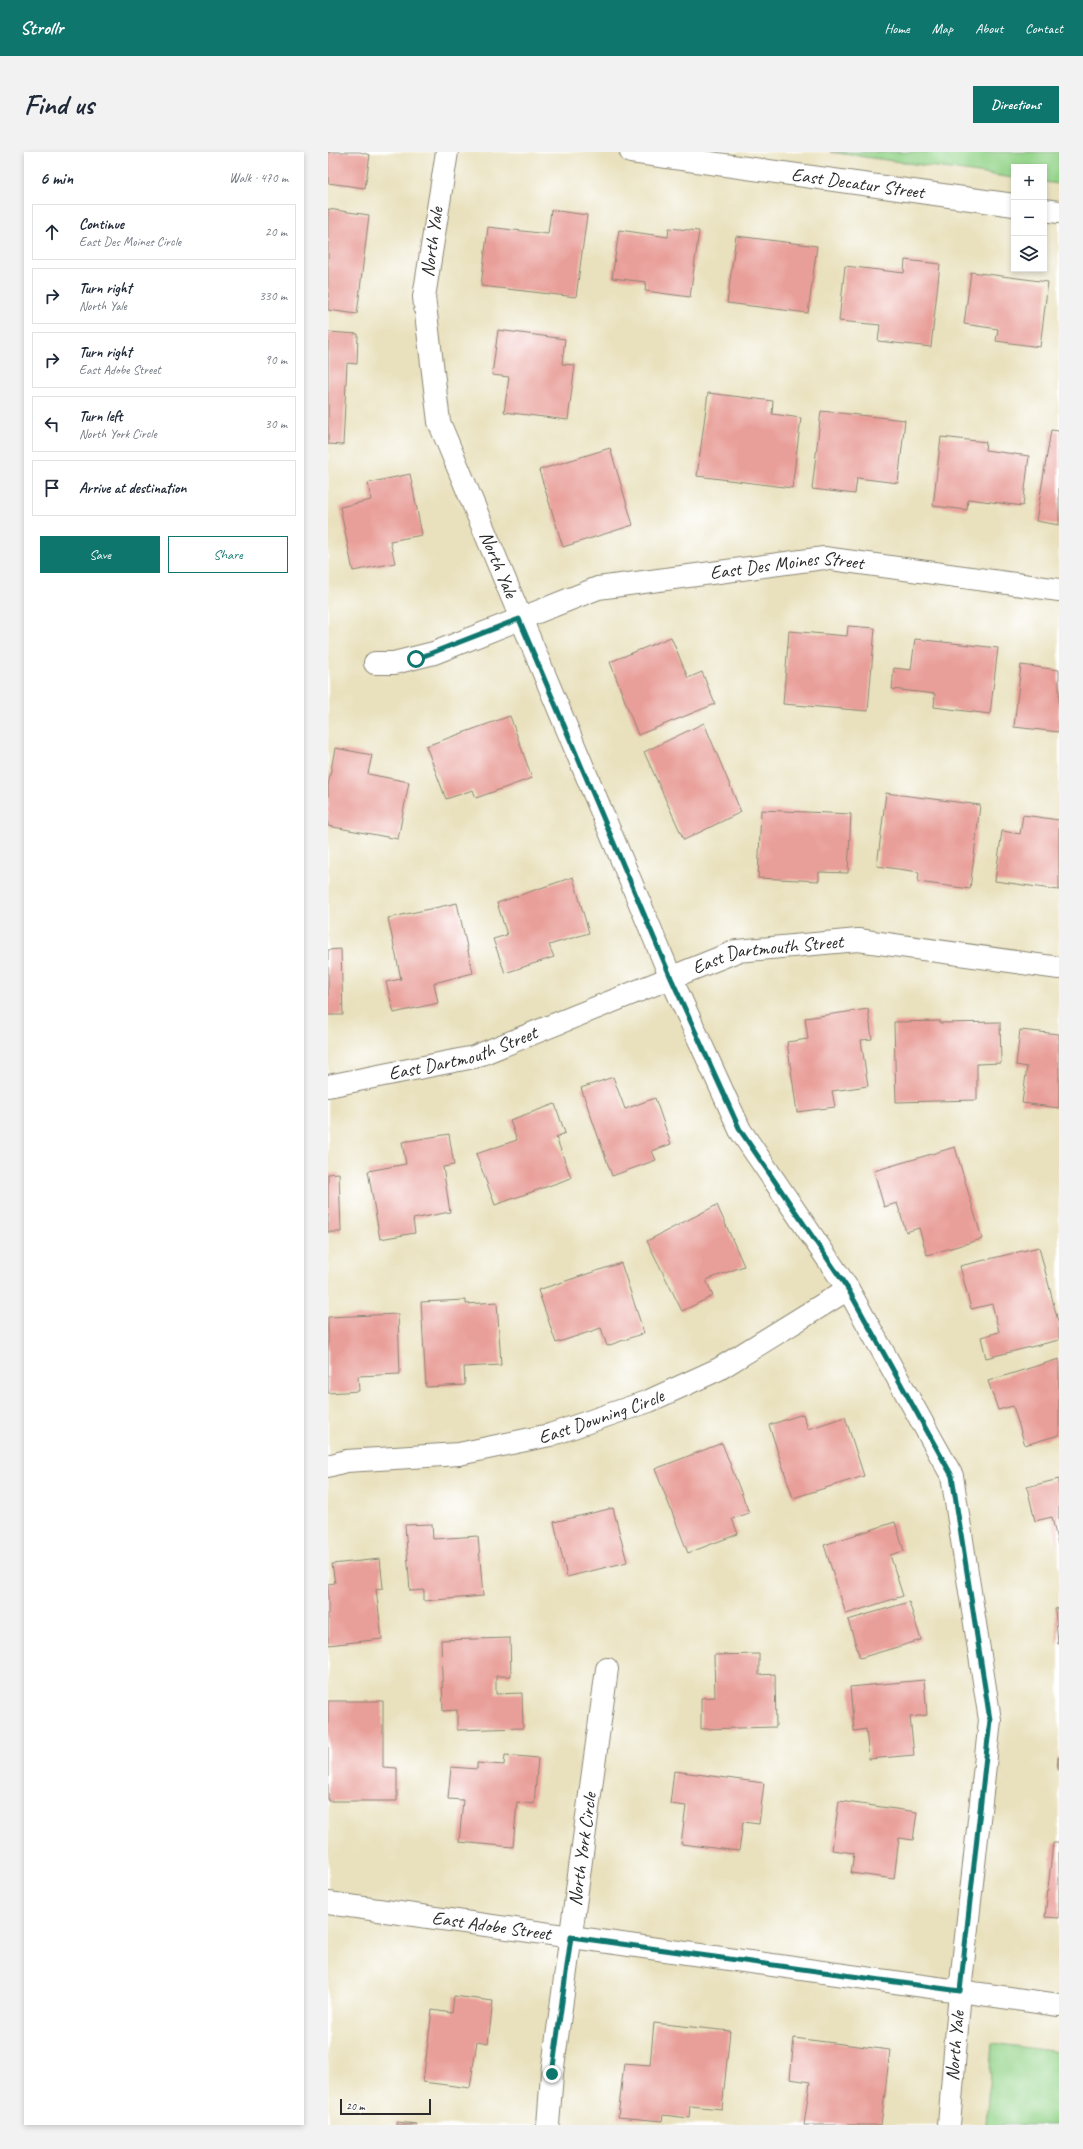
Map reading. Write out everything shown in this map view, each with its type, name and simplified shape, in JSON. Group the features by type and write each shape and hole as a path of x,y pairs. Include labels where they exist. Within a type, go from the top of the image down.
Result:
{"street":[{"name":"North Yale","path":"447,152 424,297 439,422 519,619 671,978 740,1130 848,1289 952,1476 990,1720 960,1991 949,2125"},
{"name":"East Decatur Street","path":"631,152 1011,205"},
{"path":"1047,210 1059,212"},
{"name":"East Des Moines Street","path":"376,663 394,663 434,653 598,588 824,558 1059,590"},
{"name":"East Dartmouth Street","path":"328,1086 474,1058 737,951 858,940 1059,968"},
{"name":"East Downing Circle","path":"328,1466 346,1461 459,1454 550,1435 649,1401 718,1369 848,1289"},
{"name":"North York Circle","path":"548,2125 552,2074 607,1669"},
{"name":"East Adobe Street","path":"328,1903 1059,2005"}],"green space":[{"path":"830,152 1059,152 1059,184 1047,182 1047,164 1011,164 1011,178"},
{"path":"992,2043 1059,2052 1059,2125 986,2125"}],"building":[{"path":"328,152 360,152 370,155 365,188 328,183"},
{"path":"328,209 369,215 357,314 328,310"},
{"path":"551,210 587,215 576,297 481,286 488,227 548,234"},
{"path":"669,228 699,231 690,297 645,291 646,282 612,278 619,230 668,237"},
{"path":"736,236 817,246 808,313 727,303"},
{"path":"905,260 940,264 931,347 878,341 880,325 839,321 845,266 904,273"},
{"path":"971,272 1048,282 1040,347 996,341 998,329 964,324"},
{"path":"498,330 565,339 562,364 575,365 568,420 504,412 509,377 492,375"},
{"path":"328,332 358,334 357,364 347,363 343,445 328,444"},
{"path":"708,393 773,401 772,414 801,418 792,488 697,476"},
{"path":"821,411 905,420 898,483 857,478 855,494 812,489"},
{"path":"1051,430 1059,431 1059,525 1036,521"},
{"path":"941,437 986,442 985,450 1029,456 1023,506 968,499 967,510 933,506"},
{"path":"610,448 633,525 563,547 539,470"},
{"path":"410,474 422,535 390,541 395,563 353,571 340,507 371,500 368,483"},
{"path":"848,626 875,628 868,711 783,704 789,631 847,636"},
{"path":"671,637 688,678 702,672 715,704 638,735 610,662"},
{"path":"915,639 998,648 990,714 934,707 935,694 892,689 894,668 911,670"},
{"path":"1021,665 1059,670 1059,732 1014,727"},
{"path":"510,716 532,778 476,798 473,790 446,799 426,746"},
{"path":"704,723 741,812 684,840 644,752"},
{"path":"335,748 372,755 368,774 409,782 398,839 328,826 328,786"},
{"path":"886,793 980,805 970,889 918,882 919,872 877,866"},
{"path":"761,810 851,814 848,873 819,872 819,881 758,878"},
{"path":"1023,815 1059,820 1059,890 995,881 1002,831 1020,834"},
{"path":"573,877 589,933 549,945 554,957 505,973 493,939 507,935 497,903"},
{"path":"457,903 473,973 434,983 438,1003 394,1013 386,982 401,979 388,918"},
{"path":"341,949 343,1015 328,1015 328,950"},
{"path":"868,1009 872,1039 861,1040 868,1086 832,1091 835,1107 797,1112 787,1042 808,1039 805,1018"},
{"path":"940,1021 940,1023 1000,1022 1001,1063 977,1064 977,1100 896,1102 894,1022"},
{"path":"1020,1030 1059,1034 1059,1108 1022,1103 1027,1067 1016,1065"},
{"path":"613,1077 625,1109 655,1098 671,1144 652,1151 656,1160 612,1176 581,1088"},
{"path":"555,1104 565,1133 556,1137 571,1178 495,1205 476,1154 517,1140 510,1120"},
{"path":"449,1134 454,1165 443,1167 450,1212 413,1219 415,1233 380,1239 368,1171 406,1164 402,1142"},
{"path":"955,1147 982,1239 927,1255 919,1228 906,1232 897,1203 884,1207 874,1171"},
{"path":"339,1173 341,1232 328,1232 328,1174"},
{"path":"717,1205 744,1266 706,1280 713,1296 682,1311 647,1241"},
{"path":"1039,1247 1059,1325 1059,1340 986,1358 981,1337 999,1332 992,1304 971,1309 960,1266"},
{"path":"621,1263 644,1333 607,1346 601,1328 556,1343 538,1290"},
{"path":"466,1300 466,1304 497,1302 501,1365 464,1367 465,1385 426,1387 421,1302"},
{"path":"398,1314 400,1374 358,1376 359,1391 328,1393 328,1317"},
{"path":"1059,1359 1059,1435 1025,1445 1013,1406 998,1410 988,1381"},
{"path":"803,1414 808,1429 845,1417 864,1476 793,1498 769,1425"},
{"path":"722,1443 749,1513 732,1519 738,1534 688,1553 655,1469"},
{"path":"1059,1479 1058,1545 1052,1517 1035,1521 1027,1487"},
{"path":"613,1508 627,1562 567,1577 554,1522"},
{"path":"895,1522 904,1551 890,1555 903,1596 846,1614 824,1545"},
{"path":"432,1524 433,1539 478,1536 483,1596 424,1601 424,1590 410,1591 405,1525"},
{"path":"380,1559 383,1588 376,1589 382,1639 328,1645 328,1584 335,1583 332,1564"},
{"path":"909,1602 921,1640 860,1658 848,1620"},
{"path":"1059,1608 1059,1644 1058,1644 1055,1609"},
{"path":"510,1638 511,1676 496,1676 496,1694 522,1693 523,1728 457,1730 457,1710 443,1711 441,1640"},
{"path":"759,1654 759,1675 775,1674 776,1727 701,1729 701,1698 715,1697 714,1655"},
{"path":"924,1680 927,1715 910,1717 914,1755 869,1759 866,1729 854,1731 850,1687"},
{"path":"328,1701 383,1701 383,1767 397,1768 397,1801 328,1801"},
{"path":"505,1755 538,1758 534,1804 517,1802 513,1847 459,1842 463,1800 448,1799 451,1767 477,1769 477,1763 504,1765"},
{"path":"1058,1757 1059,1770 1057,1770"},
{"path":"674,1771 764,1783 759,1824 743,1822 739,1851 681,1844 686,1806 670,1804"},
{"path":"839,1801 917,1812 913,1840 899,1838 894,1879 851,1873 854,1853 832,1850"},
{"path":"1053,1843 1059,1843 1059,1918 1045,1917"},
{"path":"454,1996 493,2001 488,2043 477,2041 470,2088 423,2082 432,2010 452,2013"},
{"path":"654,2023 730,2031 722,2109 690,2106 689,2118 663,2115 662,2121 618,2117 624,2063 650,2065"},
{"path":"794,2038 890,2050 881,2125 804,2125 810,2082 790,2079"},
{"path":"396,2122 417,2124 417,2125 396,2125"}],"route":[{"path":"416,659 519,619 671,978 740,1130 848,1289 952,1476 990,1720 960,1991 571,1937 552,2074"}]}
